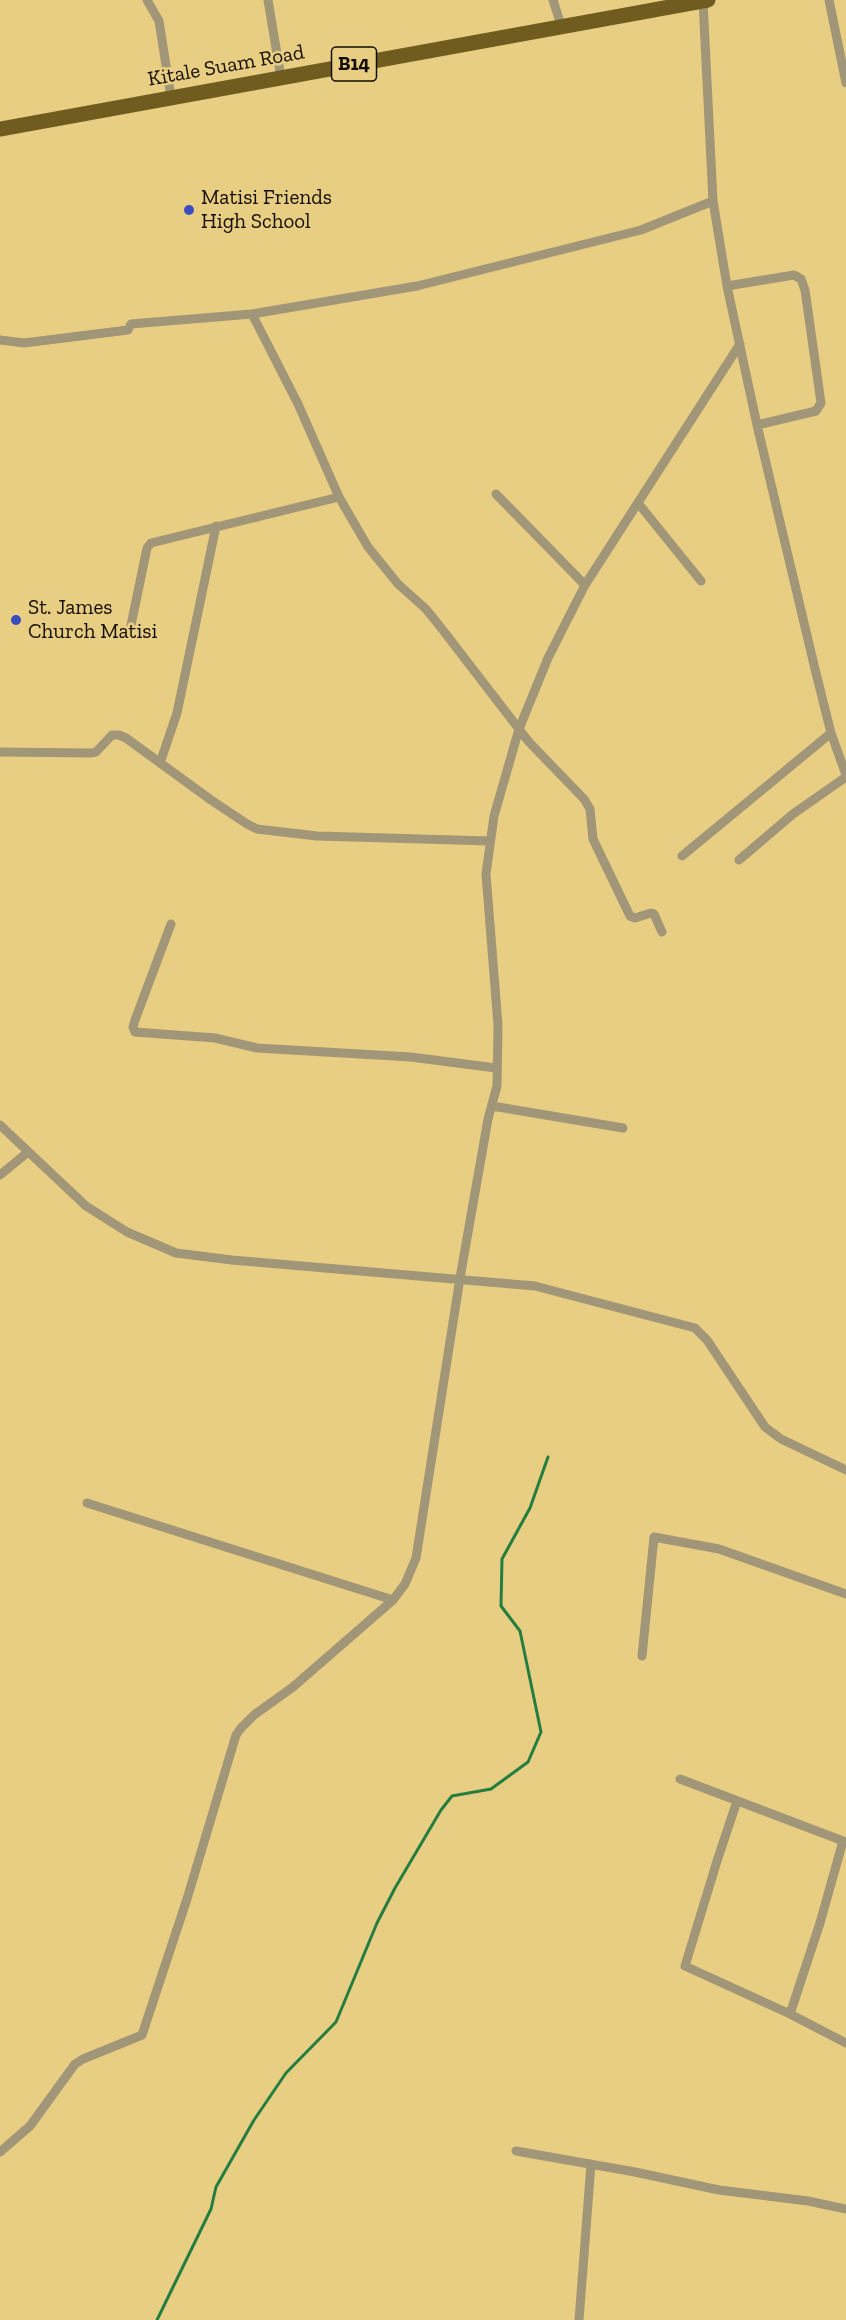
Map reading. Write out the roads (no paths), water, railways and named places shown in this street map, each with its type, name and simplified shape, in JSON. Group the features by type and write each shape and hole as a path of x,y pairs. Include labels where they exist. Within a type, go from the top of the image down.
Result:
{"highway":[{"name":"Kitale Suam Road","path":"0,129 562,28 667,3 705,1"}],"street":[{"path":"147,0 159,21 171,97"},
{"path":"268,0 281,78"},
{"path":"553,0 562,28"},
{"path":"829,0 846,83"},
{"path":"705,1 713,201 727,286 757,425 831,733 846,776 793,814 739,861"},
{"path":"0,340 24,343 128,330 131,324 252,314 417,286 641,230 713,201"},
{"path":"727,286 794,275 801,279 805,290 821,403 816,411 757,425"},
{"path":"252,314 298,404 339,497 375,556 398,584 420,603 442,629 519,729 584,799 590,809 593,839 630,916 635,918 654,914 662,932"},
{"path":"0,2152 30,2126 75,2064 82,2059 142,2035 194,1878 236,1735 254,1715 293,1687 393,1600 405,1584 416,1558 460,1278 497,1086 498,1025 486,874 494,816 519,729 548,658 585,585 740,344"},
{"path":"496,494 585,585"},
{"path":"130,630 147,548 151,543 339,497"},
{"path":"638,503 701,581"},
{"path":"160,763 177,712 216,526"},
{"path":"682,856 831,733"},
{"path":"0,752 92,753 96,752 110,737 116,735 126,738 211,800 257,829 317,836 490,841"},
{"path":"171,924 135,1020 133,1027 135,1032 215,1038 257,1048 411,1057 496,1068"},
{"path":"492,1106 623,1128"},
{"path":"0,1125 86,1206 127,1232 176,1253 232,1260 535,1286 695,1328 707,1340 765,1427 781,1439 846,1470"},
{"path":"0,1175 28,1152"},
{"path":"87,1503 393,1600"},
{"path":"642,1656 654,1537 719,1549 846,1593"},
{"path":"680,1779 845,1842 790,2014"},
{"path":"738,1801 685,1964 687,1967 790,2014 846,2043"},
{"path":"516,2151 719,2190 808,2201 846,2209"},
{"path":"579,2320 591,2164"}],"waterway":[{"path":"157,2320 211,2209 216,2187 254,2120 286,2073 336,2022 377,1923 441,1810 452,1796 491,1789 528,1762 541,1732 520,1631 501,1606 502,1559 530,1508 548,1457"}],"place":[{"name":"Matisi Friends High School","path":"189,210"},
{"name":"St. James Church Matisi","path":"16,620"}]}
